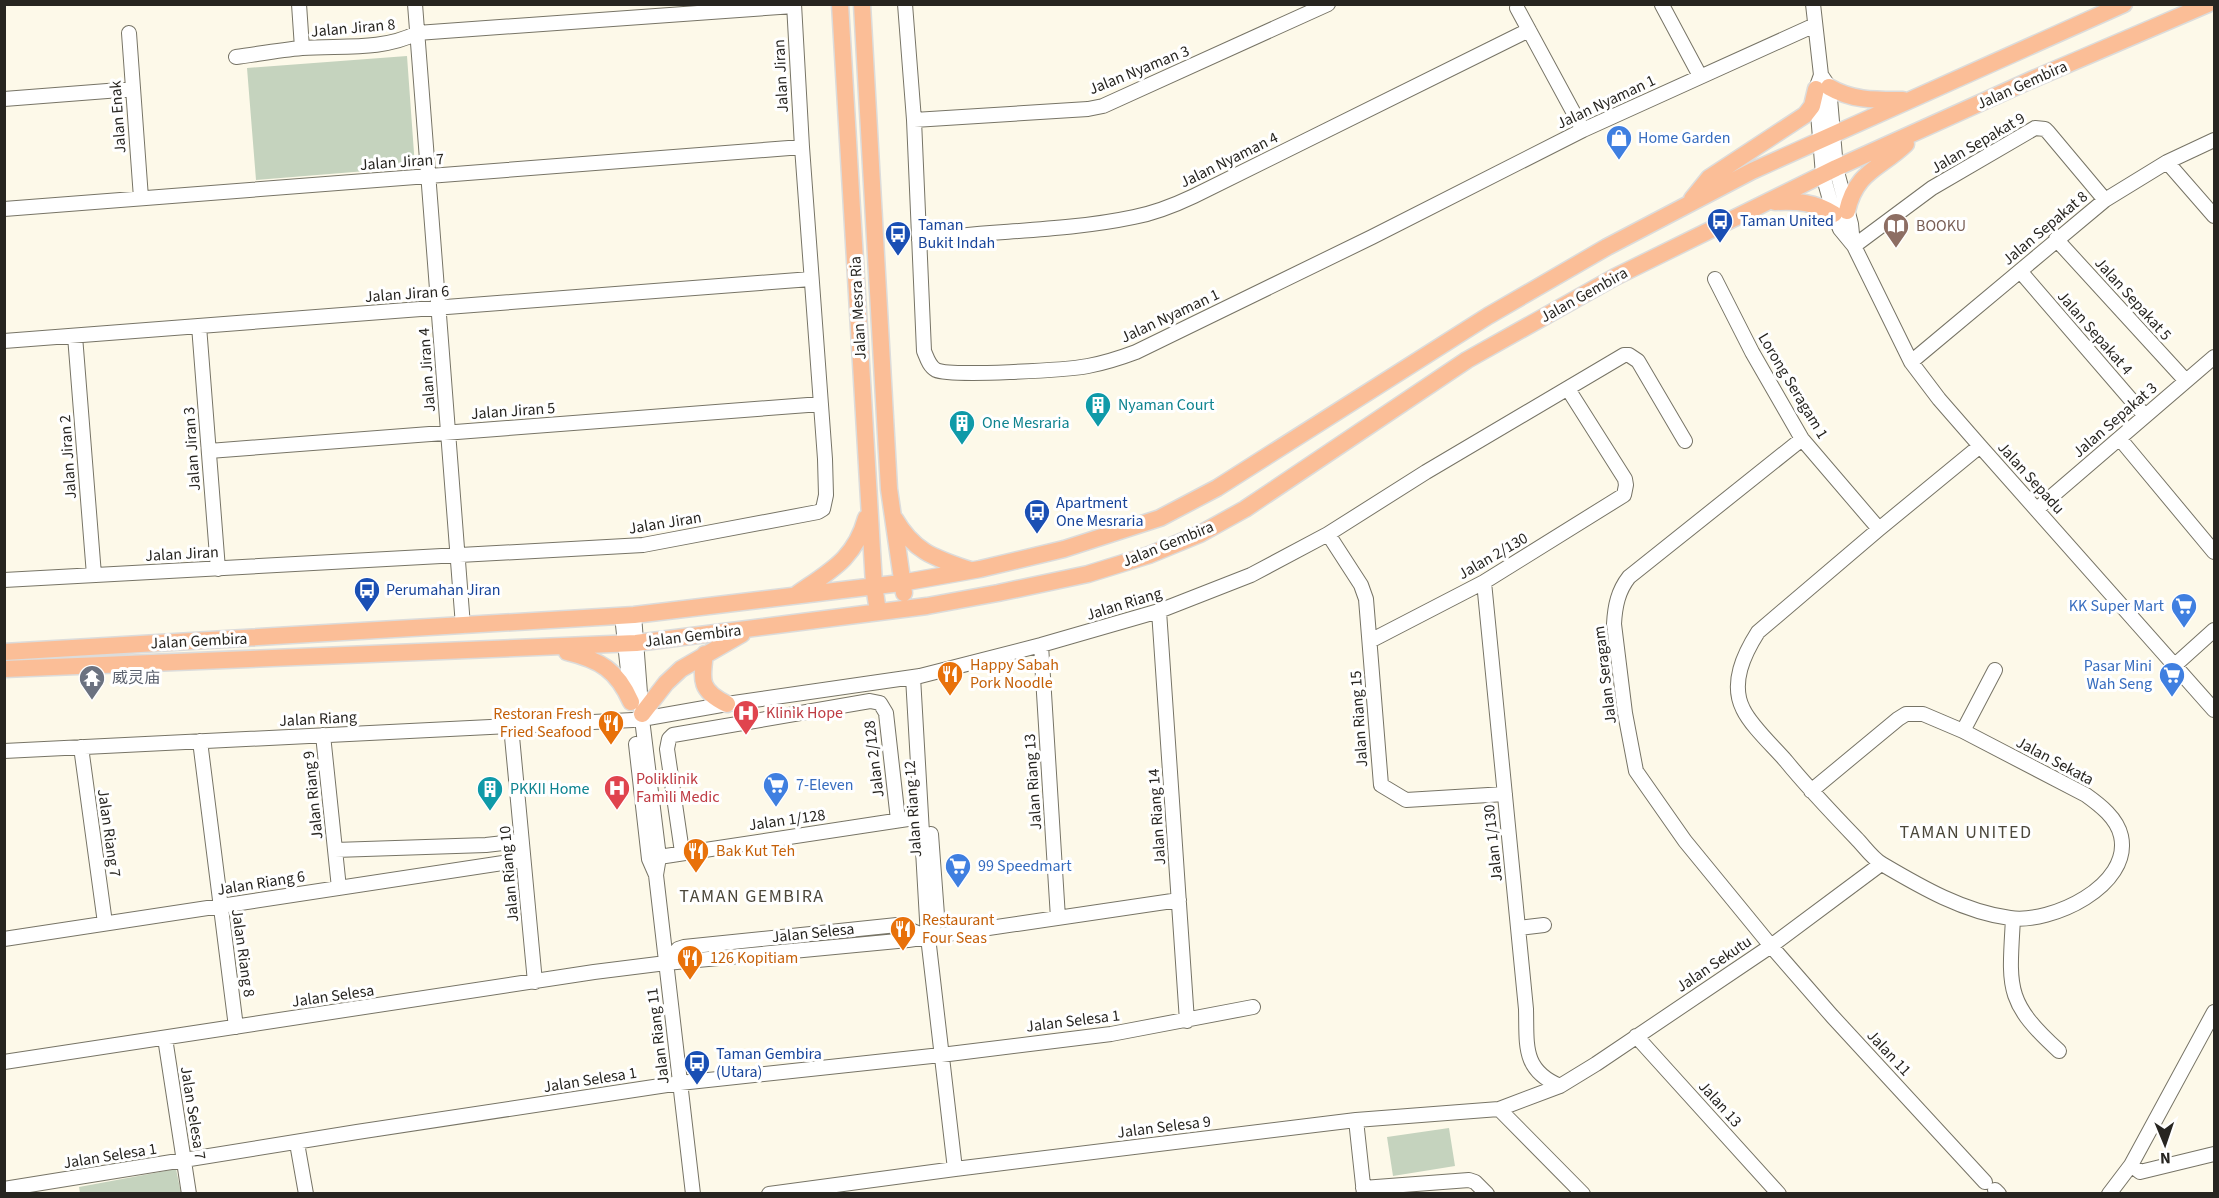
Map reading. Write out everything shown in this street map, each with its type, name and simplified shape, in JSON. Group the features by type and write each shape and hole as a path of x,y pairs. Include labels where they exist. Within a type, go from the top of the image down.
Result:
{"main road":[{"name":"Jalan Mesra Ria","path":"840,4 874,585 878,612"},
{"name":"Jalan Mesra Ria","path":"862,4 887,458 892,513 907,608"},
{"name":"Jalan Gembira","path":"4,652 628,616 902,583 1064,549 1160,518 1218,488 1488,316 1607,247 1752,171 2124,4"},
{"name":"Jalan Gembira","path":"4,669 630,643 750,630 907,608 998,593 1088,574 1149,555 1200,534 1245,508 1467,360 1615,276 1829,172 2031,80 2208,4"},
{"path":"1688,204 1709,178 1805,115 1812,106 1822,84 1850,97 1868,100 1911,100"},
{"path":"1767,203 1800,201 1841,213 1855,186 1866,174 1899,151 1918,133"},
{"path":"794,596 840,563 854,549 862,533 870,505"},
{"path":"892,513 903,533 918,548 933,558 970,570"},
{"path":"549,648 586,657 608,668 626,690 637,714 644,710 681,669 750,630"},
{"path":"705,654 703,672 706,691 727,704"}],"street":[{"path":"299,4 302,48"},
{"name":"Jalan Jiran 4","path":"415,4 463,626"},
{"name":"Jalan Nyaman 1","path":"906,4 914,120 924,351 928,362 934,369 954,373 1066,369 1088,366 1136,352 1372,237 1583,130 1815,25"},
{"name":"Jalan Nyaman 3","path":"914,120 1088,109 1103,106 1328,4"},
{"name":"Jalan Sepadu","path":"1813,4 1829,172 1854,246 1911,362 1939,399 2214,710"},
{"name":"Jalan Jiran 8","path":"236,57 302,48 376,45 404,40 417,33 794,5"},
{"name":"Jalan Jiran","path":"4,580 643,545 818,512 823,509 826,495 794,5"},
{"path":"1662,5 1700,76"},
{"path":"1517,8 1583,130"},
{"name":"Jalan Nyaman 4","path":"920,240 1086,226 1136,217 1165,208 1226,181 1529,30"},
{"name":"Jalan Enak","path":"129,33 141,198"},
{"path":"4,99 133,89"},
{"name":"Jalan Sepakat 9","path":"1854,246 1932,188 2035,128 2048,132 2105,200"},
{"name":"Jalan Sepakat 8","path":"1911,362 2105,200 2167,162 2214,140"},
{"name":"Jalan Jiran 7","path":"4,209 802,147"},
{"path":"2167,162 2214,216"},
{"name":"Jalan Sepakat 5","path":"2056,239 2186,381"},
{"name":"Jalan Sepakat 4","path":"2020,271 2145,416"},
{"name":"Jalan Jiran 6","path":"4,341 811,279"},
{"name":"Lorong Seragam 1","path":"1715,279 1752,352 1802,439 1879,529"},
{"name":"Jalan Jiran 3","path":"199,326 218,569"},
{"name":"Jalan Jiran 2","path":"75,336 94,575"},
{"name":"Jalan Riang","path":"4,751 511,726 727,704 916,676 1041,645 1159,611 1251,575 1328,534 1426,471 1619,357 1629,355 1638,361 1685,441"},
{"name":"Jalan Sepakat 3","path":"2037,509 2214,357"},
{"name":"Jalan 2/130","path":"1370,641 1484,582 1619,499 1626,490 1625,479 1568,389"},
{"name":"Jalan Jiran 5","path":"208,451 820,404"},
{"name":"Jalan Seragam","path":"1771,946 1685,841 1636,771 1625,713 1614,610 1622,586 1629,577 1802,439"},
{"path":"2120,439 2214,552"},
{"name":"Jalan Sekata","path":"1811,791 1906,714 1923,714 1963,731 2086,795 2110,816 2121,837 2121,852 2114,867 2104,882 2082,900 2049,914 2013,919 1964,907 1881,864 1811,791 1742,708 1738,690 1739,669 1746,651 1758,632 1980,446"},
{"name":"Jalan Riang 15","path":"1328,534 1364,591 1381,785 1406,800 1505,794"},
{"name":"Jalan 1/130","path":"1484,582 1526,1009 1526,1042 1538,1074 1560,1086"},
{"name":"Jalan Riang 14","path":"1159,611 1187,1021"},
{"name":"Jalan Riang 11","path":"628,616 649,859 656,874"},
{"path":"2174,666 2214,630"},
{"name":"Jalan Riang 13","path":"1041,645 1058,918"},
{"path":"1963,731 1995,670"},
{"name":"Jalan Riang 12","path":"916,676 928,937 955,1168"},
{"name":"Jalan Riang 12","path":"916,676 937,915 933,930 928,937"},
{"name":"Jalan 2/128","path":"682,852 667,749 669,739 673,735 870,700 880,703 886,713 898,820"},
{"name":"Jalan Riang 11","path":"637,714 659,856 656,874 693,1194"},
{"name":"Jalan Riang 10","path":"511,726 535,982"},
{"name":"Jalan Riang 9","path":"323,735 339,888"},
{"name":"Jalan Riang 8","path":"200,741 236,1027"},
{"name":"Jalan Riang 7","path":"81,747 105,923"},
{"name":"Jalan 1/128","path":"659,856 921,817"},
{"path":"335,850 486,845 521,841"},
{"name":"Jalan Riang 6","path":"4,939 522,860"},
{"name":"Jalan Sekutu","path":"1560,1086 1771,946 1881,864"},
{"name":"Jalan Selesa","path":"4,1062 666,963 928,937 1179,900"},
{"path":"2013,919 2011,987 2020,1009 2036,1030 2060,1051"},
{"path":"1518,928 1544,925"},
{"name":"Jalan 11","path":"1771,946 1832,1016 1993,1188"},
{"name":"Jalan Selesa 1","path":"4,1189 68,1187 183,1161 680,1083 1111,1034 1253,1007"},
{"path":"2109,1194 2131,1165 2214,1011"},
{"name":"Jalan 13","path":"1636,1036 1779,1194"},
{"name":"Jalan Selesa 7","path":"165,1038 189,1194"},
{"name":"Jalan Selesa 9","path":"770,1194 955,1168 1356,1120 1499,1109 1560,1086"},
{"path":"1499,1109 1583,1194"},
{"path":"1356,1120 1364,1191 1469,1180 1475,1182 1487,1194"},
{"path":"297,1143 306,1194"},
{"path":"2131,1165 2140,1172 2214,1154"}],"green space":[{"path":"407,56 415,167 256,180 247,68"},
{"path":"1449,1128 1455,1166 1393,1176 1387,1137"},
{"path":"176,1169 181,1193 80,1193 79,1187"}],"place":[{"name":"Home Garden","path":"1619,161"},
{"name":"Taman United","path":"1720,244"},
{"name":"BOOKU","path":"1896,249"},
{"name":"Taman Bukit Indah","path":"898,257"},
{"name":"Nyaman Court","path":"1098,428"},
{"name":"One Mesraria","path":"962,446"},
{"name":"Apartment One Mesraria","path":"1037,535"},
{"name":"Perumahan Jiran","path":"367,613"},
{"name":"KK Super Mart","path":"2184,629"},
{"name":"Happy Sabah Pork Noodle","path":"950,697"},
{"name":"Pasar Mini Wah Seng","path":"2172,698"},
{"name":"威灵庙","path":"92,701"},
{"name":"Klinik Hope","path":"746,736"},
{"name":"Restoran Fresh Fried Seafood","path":"611,746"},
{"name":"7-Eleven","path":"776,808"},
{"name":"Poliklinik Famili Medic","path":"617,811"},
{"name":"PKKII Home","path":"490,812"},
{"name":"Bak Kut Teh","path":"696,874"},
{"name":"99 Speedmart","path":"958,889"},
{"name":"Restaurant Four Seas","path":"903,952"},
{"name":"126 Kopitiam","path":"690,981"},
{"name":"Taman Gembira (Utara)","path":"697,1086"}],"district":[{"name":"TAMAN UNITED","path":"1966,832"},
{"name":"TAMAN GEMBIRA","path":"752,896"}]}
